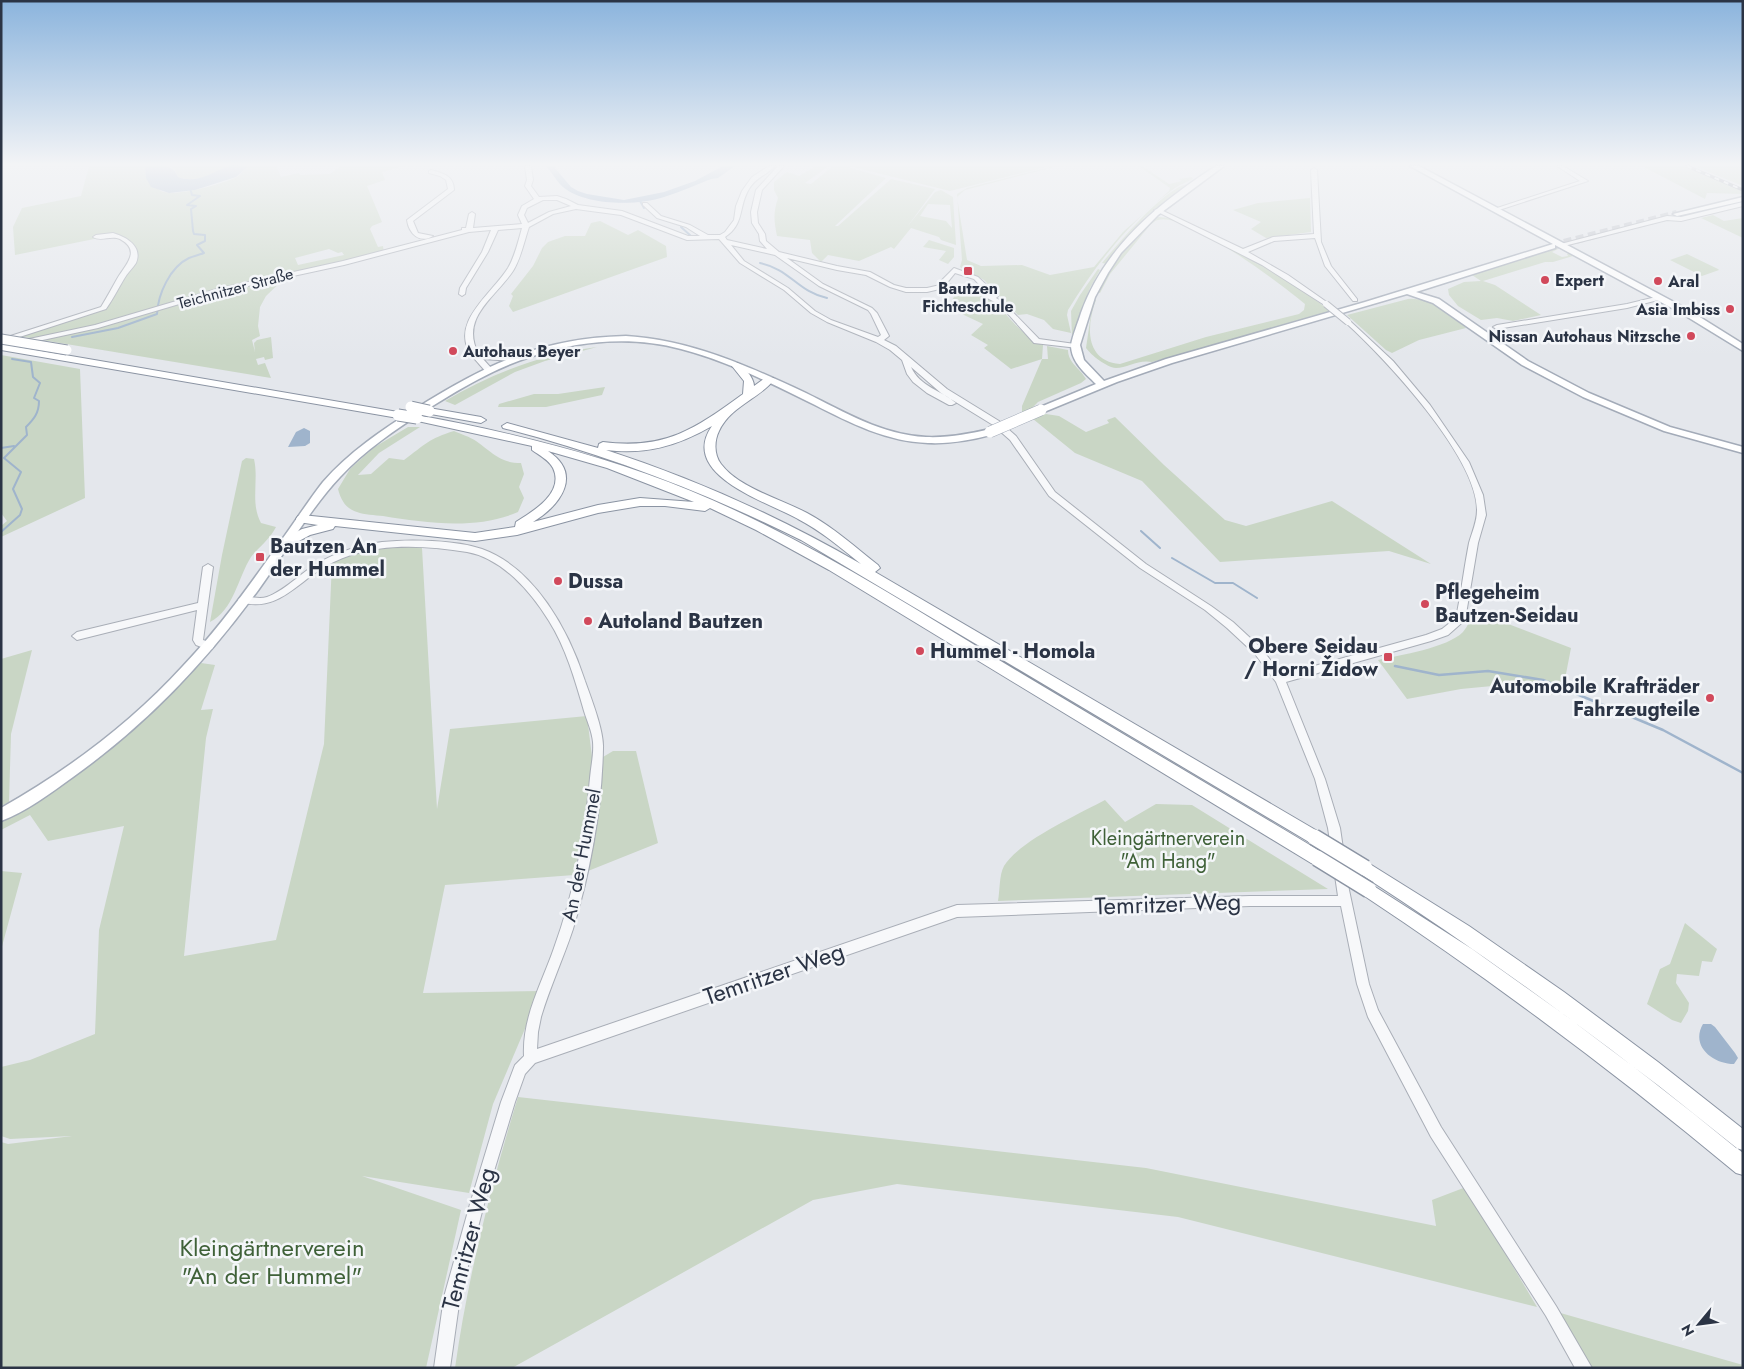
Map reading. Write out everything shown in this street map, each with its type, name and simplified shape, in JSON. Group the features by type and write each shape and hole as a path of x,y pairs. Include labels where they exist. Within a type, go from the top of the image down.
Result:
{"highway":[{"path":"1,340 63,354"},
{"path":"1,347 63,354 294,392 411,407 508,426 580,444 652,468 738,504 805,537 1314,836 1365,868 1467,934 1538,983 1638,1057 1743,1141"},
{"path":"737,366 749,381 748,394"},
{"path":"580,444 636,448 662,444 690,434 769,380"},
{"path":"294,392 398,415 510,436 622,469 723,510 764,529 846,575 1370,890 1467,954 1573,1030 1743,1166"},
{"path":"726,411 708,437 708,448 712,460 720,471 733,480 802,516 830,534 902,594"},
{"path":"448,534 489,532 519,525 534,517 553,501 561,482 558,464 542,451 510,436"},
{"path":"302,520 475,537 502,534 639,502 674,502 723,510"},
{"path":"284,544 314,529 346,524"}],"main road":[{"path":"1102,385 1080,361 1076,348 1093,289 1139,230"},
{"path":"1528,230 1706,323 1743,348"},
{"path":"1,815 52,783 132,723 169,689 209,646 326,486 341,468 360,451 417,412 489,370 515,359 563,346 599,341 632,339 663,342 681,346 737,366 870,428 895,436 920,441 968,438 990,432 1114,380 1178,358 1339,313 1556,246"},
{"path":"1422,288 1436,301 1500,346 1545,374 1602,403 1667,429 1743,450"},
{"path":"1422,288 1500,346"},
{"path":"1408,292 1436,301"},
{"path":"1076,348 1090,363 1114,380"}],"street":[{"name":"Teichnitzer Straße","path":"412,230 423,238 470,230"},
{"name":"Teichnitzer Straße","path":"1,347 96,327 180,301 290,273 344,263 470,230"},
{"path":"462,294 463,288 485,252 495,230"},
{"path":"489,370 469,344 466,333 487,298 514,262 525,230"},
{"path":"666,230 687,238 722,239 781,256 868,273 892,286 906,290 926,290 944,286 970,288 998,301"},
{"path":"694,230 708,238"},
{"path":"722,239 729,230"},
{"path":"758,230 762,234 764,244 821,285 870,309 874,313 885,336 879,340"},
{"path":"1199,230 1244,251 1291,279 1348,322 1390,361 1420,396 1442,427 1474,480 1482,505 1481,517 1472,548 1462,614 1460,620 1454,626 1428,638 1280,680"},
{"path":"1316,230 1321,252 1328,266 1355,300"},
{"path":"1556,246 1620,230"},
{"path":"1,340 104,308 122,276 133,262 134,254 132,246 122,238 113,235 96,237"},
{"path":"1244,251 1273,239 1316,236"},
{"path":"722,239 742,262 786,288 813,312 839,326 879,340 906,360 908,371 924,386 964,410 978,415 986,415 1006,431 1052,494 1144,566 1208,608 1258,651 1280,680 1320,779 1334,828 1346,901 1363,984 1372,1013 1436,1132 1551,1311 1584,1368"},
{"path":"944,286 942,283 945,278 954,270 976,278 992,292 998,301 1037,341 1076,348"},
{"path":"1498,327 1627,306 1660,298"},
{"path":"478,357 515,359"},
{"name":"An der Hummel","path":"243,600 258,602 270,599 317,567 345,554 378,545 414,544 469,549 491,555 527,585 555,622 580,678 598,741 594,801 580,872 564,937 534,1020 529,1047 531,1058"},
{"path":"208,567 198,640 209,646"},
{"path":"77,636 203,605"},
{"name":"Temritzer Weg","path":"442,1368 452,1297 499,1128 520,1070 531,1058 957,911 1250,901 1346,901"}],"green space":[{"path":"13,230 370,230 378,247 383,246 384,253 290,273 266,296 260,307 258,326 260,336 252,340 255,352 254,343 257,340 271,337 273,358 265,360 264,357 256,359 258,365 265,363 271,378 18,336 104,309 133,262 132,246 122,238 109,236 15,255","holes":["329,249 338,253 342,252 344,255 298,265 295,258"]},
{"path":"588,230 618,230 628,235 638,230 666,246 667,257 513,312 509,306 513,296 511,294 533,266 542,248 548,242 565,236 585,236"},
{"path":"776,230 909,230 894,249 891,247 859,261 828,255 821,262 812,253 810,240 777,236"},
{"path":"917,230 955,230 956,245 941,240 939,237"},
{"path":"959,230 962,230 967,260 981,266 1022,265 1050,275 1094,267 1123,232 1127,230 1090,276 1068,310 1067,315 1071,333 1053,329 1044,320 1027,314 1018,315 984,280 960,267 962,260"},
{"path":"1134,230 1107,264 1102,263 1130,231"},
{"path":"1141,230 1146,230 1110,274 1100,293 1097,292 1115,262"},
{"path":"1195,230 1252,259 1285,279 1332,312 1152,362 1147,361 1124,367 1116,368 1103,363 1086,348 1093,300 1096,300 1090,331 1094,349 1100,356 1120,364 1206,337 1299,314 1304,310 1305,304 1256,267"},
{"path":"1252,230 1311,230 1311,232 1266,238"},
{"path":"1726,230 1743,230 1743,238"},
{"path":"929,240 954,248 954,257 948,264 939,260 946,251 923,247"},
{"path":"1558,249 1552,252 1562,257 1568,256 1567,254 1569,253 1573,256 1553,262 1545,262 1483,281 1495,285 1541,315 1513,321 1497,318 1481,320 1458,306 1449,295 1448,289 1464,282 1481,281 1472,275 1532,254"},
{"path":"1687,254 1719,270 1702,276 1670,260"},
{"path":"1098,269 1100,270 1090,288 1072,337 1071,311"},
{"path":"953,290 970,291 994,303 1020,330 1043,345 1042,359 1011,369 984,348 988,345 971,335 983,324 947,307 954,297"},
{"path":"1408,299 1432,303 1440,307 1455,317 1466,328 1419,340 1392,353 1386,350 1347,315"},
{"path":"1047,346 1068,350 1072,362 1086,379 1038,402 1031,409 1022,413 1022,406 1042,359 1048,359"},
{"path":"597,347 545,361 515,372 455,405 445,401 481,382 518,366 557,354"},
{"path":"1,355 80,369 85,498 1,537 1,526 7,521 1,513"},
{"path":"605,387 602,395 546,407 498,407 499,404 534,394 558,394"},
{"path":"1046,414 1059,416 1086,432 1109,423 1107,420 1115,417 1164,465 1225,520 1246,526 1332,501 1431,564 1389,551 1220,562 1142,481 1075,453 1033,419"},
{"path":"408,427 420,427 379,453 358,475 371,474 389,458 404,460 433,439 454,431 474,440 502,459 521,463 524,474 519,487 524,498 518,512 486,521 434,523 366,514 349,508 342,500 338,489 350,469 373,448"},
{"path":"246,458 254,459 256,475 255,499 261,523 276,527 246,565 225,610 210,622 242,461"},
{"name":"Kleingärtnerverein \"An der Hummel\"","path":"394,545 422,548 437,809 450,729 587,716 592,757 590,802 574,875 445,885 423,993 541,991 493,1104 469,1193 362,1176 461,1210 426,1368 1,1368 1,1142 8,1144 72,1136 10,1139 1,1136 1,1067 30,1060 95,1034 99,930 124,826 48,841 30,815 1,830 1,820 141,721 201,663 215,665 201,710 213,709 206,738 184,956 276,940 324,744 332,562 376,547"},
{"path":"1474,611 1571,648 1565,679 1554,695 1513,684 1461,689 1407,699 1378,660 1435,647 1456,638 1465,630"},
{"path":"32,650 11,734 9,802 1,806 1,659"},
{"path":"613,751 636,751 658,843 588,871 600,801 603,757"},
{"name":"Kleingärtnerverein \"Am Hang\"","path":"1105,800 1125,822 1156,804 1192,805 1328,889 998,901 1002,870 1022,847 1050,829"},
{"path":"1,871 22,873 1,950"},
{"path":"1685,923 1717,949 1712,962 1702,961 1699,976 1677,974 1676,983 1689,1003 1688,1011 1681,1023 1672,1020 1647,1004 1660,969 1670,964"},
{"path":"518,1097 1146,1168 1436,1226 1432,1200 1466,1187 1537,1307 1178,1217 897,1184 813,1200 512,1368 455,1368 481,1231"},
{"path":"1557,1312 1743,1365 1743,1368 1590,1368"}],"water":[{"path":"304,428 310,431 310,443 305,446 288,447 296,432"},
{"path":"1703,1024 1711,1024 1715,1027 1738,1058 1734,1064 1718,1061 1706,1052 1699,1040"}],"waterway":[{"path":"72,337 118,328 157,314 160,298 171,274 182,262 204,253 197,245 205,241 205,235 194,234 193,230"},
{"path":"684,230 691,236"},
{"path":"760,263 779,270 809,291 827,298"},
{"path":"1,532 20,515 22,509 13,489 21,472 4,458 27,435 26,427 36,416 39,405 39,401 34,398 40,383 33,377 31,362 12,359"},
{"path":"1,448 14,446"},
{"path":"1141,531 1160,548"},
{"path":"1172,558 1215,583 1233,583 1257,598"},
{"path":"1395,666 1439,675 1488,671 1543,680 1663,730 1743,773"}],"tunnel":[{"path":"1552,246 1615,230"}],"place":[{"name":"Bautzen Fichteschule","path":"968,271"},
{"name":"Expert","path":"1545,280"},
{"name":"Aral","path":"1658,281"},
{"name":"Asia Imbiss","path":"1730,309"},
{"name":"Nissan Autohaus Nitzsche","path":"1691,336"},
{"name":"Autohaus Beyer","path":"453,351"},
{"name":"Bautzen An der Hummel","path":"260,557"},
{"name":"Dussa","path":"558,581"},
{"name":"Pflegeheim Bautzen-Seidau","path":"1425,604"},
{"name":"Autoland Bautzen","path":"588,621"},
{"name":"Hummel - Homola","path":"920,651"},
{"name":"Obere Seidau / Horni Židow","path":"1388,657"},
{"name":"Automobile Krafträder Fahrzeugteile","path":"1710,698"}]}
